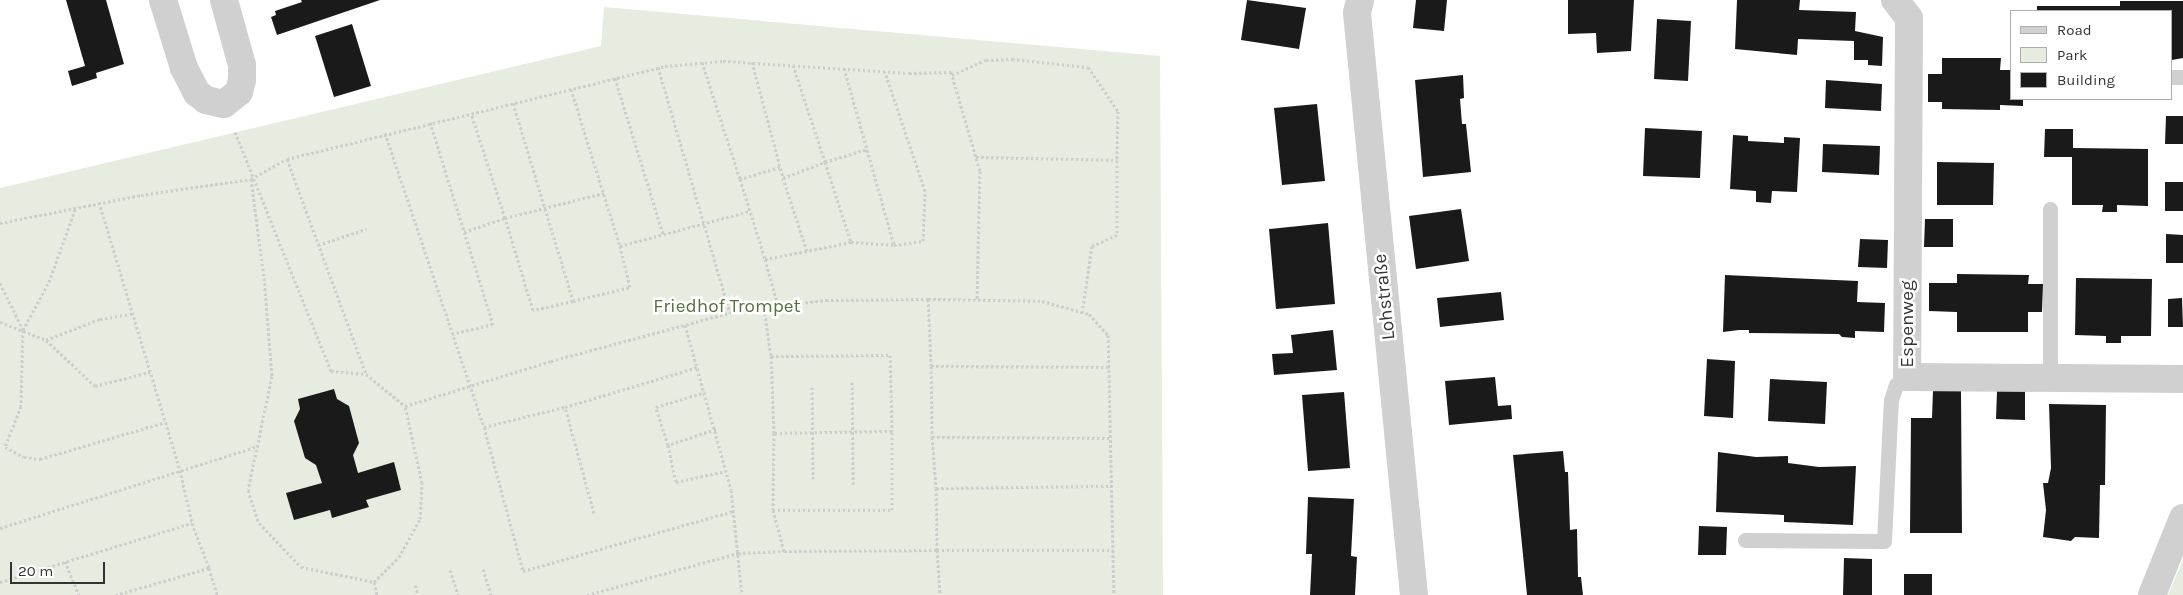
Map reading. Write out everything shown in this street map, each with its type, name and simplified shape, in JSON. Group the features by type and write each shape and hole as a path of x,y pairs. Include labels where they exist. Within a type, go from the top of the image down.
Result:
{"street":[{"path":"162,0 184,68 198,93 206,100 224,104 240,92 242,80 242,65 224,0"},
{"name":"Lohstraße","path":"1360,0 1358,23 1414,595"},
{"name":"Espenweg","path":"1896,0 1909,18 1907,377 2183,379"},
{"path":"2152,595 2183,518"}],"lane":[{"path":"2050,210 2050,378"},
{"path":"1744,540 1884,541 1891,400 1896,385 1907,377"}],"path":[{"path":"952,76 986,60 1012,58 1088,67 1118,111 1117,235 1092,246 1082,313"},
{"path":"702,62 765,259 778,306"},
{"path":"0,223 99,202 251,179 287,159 385,132 658,68 702,62 752,62 884,72 951,72 980,170 977,300"},
{"path":"752,62 780,167 807,251"},
{"path":"793,64 851,242"},
{"path":"658,68 702,224 730,313"},
{"path":"844,68 894,245"},
{"path":"765,259 851,242 894,245 923,241 925,191 884,72"},
{"path":"616,78 663,234"},
{"path":"471,112 533,310 573,301 630,287 620,246 571,89"},
{"path":"513,102 573,301"},
{"path":"224,104 251,179 331,371 366,374"},
{"path":"430,122 493,324 452,334"},
{"path":"385,132 468,386 484,427 523,571 733,511"},
{"path":"784,178 867,149"},
{"path":"976,157 1117,160"},
{"path":"287,159 366,374 405,406 422,483 420,519 399,557 374,582"},
{"path":"740,179 780,167"},
{"path":"251,179 264,278 272,376 259,446 248,490 260,523 301,567 374,582"},
{"path":"464,232 505,218 604,193"},
{"path":"99,202 180,470 192,523 217,595"},
{"path":"22,330 50,282 76,207"},
{"path":"620,246 750,211"},
{"path":"318,245 366,229"},
{"path":"0,283 22,330 21,406 5,447"},
{"path":"928,298 932,437 940,595"},
{"path":"405,406 468,386 730,313 826,300 928,298 1042,301 1089,314 1108,335 1114,595"},
{"path":"764,308 771,356 774,433 773,510 784,551"},
{"path":"46,340 100,319 133,314"},
{"path":"0,322 46,340 95,386 150,372"},
{"path":"685,325 716,429 726,471 733,511 742,595"},
{"path":"771,356 890,355 892,431 892,510 773,510"},
{"path":"931,366 1109,367"},
{"path":"484,427 565,407 698,367"},
{"path":"852,382 853,485"},
{"path":"812,387 813,479"},
{"path":"705,392 656,408 668,445 676,482 726,471"},
{"path":"565,407 594,513"},
{"path":"0,444 24,457 40,459 166,422"},
{"path":"668,445 716,429"},
{"path":"774,433 892,431"},
{"path":"932,437 1111,438"},
{"path":"0,528 259,446"},
{"path":"936,488 1112,486"},
{"path":"0,582 192,523"},
{"path":"587,595 738,553 784,551 1113,550"},
{"path":"65,561 79,595"},
{"path":"116,595 208,568"},
{"path":"450,570 458,595"},
{"path":"483,570 491,595"},
{"path":"374,582 377,595"},
{"path":"415,584 418,595"}],"green space":[{"name":"Friedhof Trompet","path":"604,7 1160,56 1163,595 0,595 0,188 601,46"},
{"path":"2183,560 2183,595 2168,595"}],"building":[{"path":"66,0 106,0 124,64 96,73 97,78 72,86 68,71 85,66"},
{"path":"301,0 380,0 277,35 271,17 276,15 275,11 302,2"},
{"path":"1247,0 1306,8 1299,49 1241,40"},
{"path":"1416,0 1447,0 1444,31 1413,28"},
{"path":"1568,0 1634,0 1631,51 1597,53 1596,33 1568,34"},
{"path":"1737,0 1800,0 1799,10 1856,12 1855,31 1883,37 1882,66 1868,65 1868,60 1854,60 1854,41 1798,39 1797,55 1735,49"},
{"path":"2120,1 2183,1 2183,58 2173,60 2173,10 2037,10 2037,6 2120,6"},
{"path":"1657,19 1691,21 1688,81 1654,79"},
{"path":"352,24 371,86 334,97 315,36"},
{"path":"1942,58 2001,58 2000,70 2010,70 2010,100 2023,100 2023,106 2000,105 2000,110 1942,109 1942,102 1928,102 1928,74 1942,74"},
{"path":"1463,75 1464,98 1460,99 1462,124 1466,124 1471,172 1423,177 1415,80"},
{"path":"1826,80 1882,84 1881,111 1825,108"},
{"path":"1317,104 1325,181 1282,185 1274,108"},
{"path":"2166,116 2183,116 2183,144 2165,144"},
{"path":"1645,128 1702,131 1700,178 1643,176"},
{"path":"2045,129 2073,129 2073,148 2148,149 2148,206 2117,205 2117,212 2102,212 2103,205 2072,205 2072,157 2044,157"},
{"path":"1733,135 1748,136 1748,141 1784,143 1784,137 1800,138 1797,192 1772,191 1771,203 1756,202 1756,191 1730,189"},
{"path":"1823,144 1880,146 1879,175 1822,172"},
{"path":"1937,162 1994,163 1993,205 1937,205"},
{"path":"2165,182 2183,182 2183,211 2165,211"},
{"path":"1461,209 1469,261 1416,269 1409,216"},
{"path":"1925,219 1953,219 1953,247 1924,247"},
{"path":"1328,223 1335,304 1276,309 1269,229"},
{"path":"2166,234 2183,235 2183,263 2166,263"},
{"path":"1860,239 1888,240 1887,268 1858,267"},
{"path":"1957,274 2029,275 2028,284 2043,284 2042,312 2028,312 2028,332 1957,332 1957,312 1929,311 1929,283 1957,283"},
{"path":"1725,275 1858,281 1857,302 1885,303 1884,332 1855,331 1855,338 1842,337 1839,334 1749,333 1749,330 1723,332"},
{"path":"2076,278 2152,279 2151,336 2121,336 2121,343 2106,343 2106,336 2075,335"},
{"path":"1501,292 1504,320 1440,327 1437,298"},
{"path":"2182,298 2183,327 2168,327 2168,299"},
{"path":"1333,330 1337,370 1274,375 1272,354 1293,353 1291,335"},
{"path":"1707,359 1735,361 1733,418 1704,416"},
{"path":"1495,377 1498,406 1511,405 1512,419 1449,425 1445,381"},
{"path":"1770,379 1827,382 1825,424 1768,421"},
{"path":"334,389 337,399 349,406 359,443 353,455 358,473 394,462 401,490 366,500 369,507 332,518 330,510 294,520 286,493 322,483 316,465 305,458 294,421 300,409 298,399"},
{"path":"1933,390 1961,391 1962,533 1910,533 1911,418 1932,418"},
{"path":"1997,391 2025,391 2025,420 1996,419"},
{"path":"1344,392 1350,468 1308,471 1302,395"},
{"path":"2049,404 2106,405 2105,485 2100,485 2099,538 2075,537 2071,541 2043,537 2046,510 2043,483 2048,483 2051,468"},
{"path":"1563,451 1565,472 1568,472 1570,530 1577,529 1578,577 1581,577 1583,595 1527,595 1513,455"},
{"path":"1718,452 1756,457 1788,456 1788,463 1819,467 1856,466 1853,525 1784,522 1784,515 1716,512"},
{"path":"1308,497 1354,499 1351,556 1357,557 1355,595 1310,595 1312,554 1306,554"},
{"path":"1699,526 1727,527 1726,555 1698,555"},
{"path":"1844,558 1872,559 1872,595 1843,595"},
{"path":"1904,574 1932,574 1932,595 1904,595"}]}
